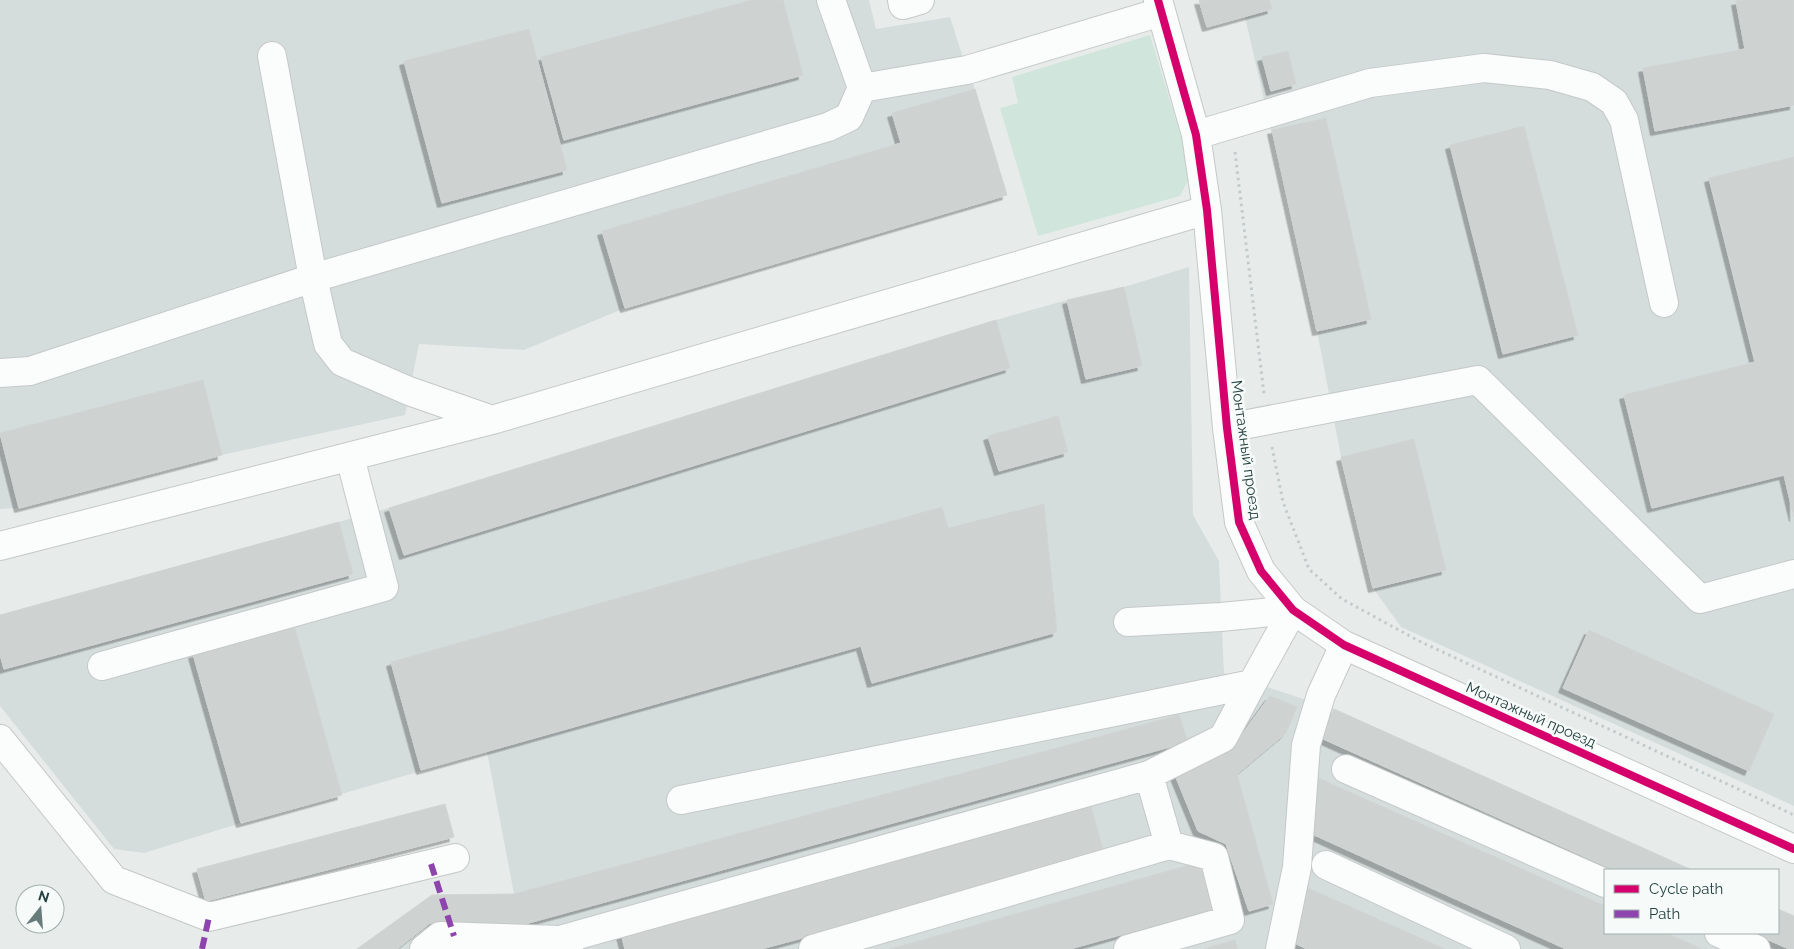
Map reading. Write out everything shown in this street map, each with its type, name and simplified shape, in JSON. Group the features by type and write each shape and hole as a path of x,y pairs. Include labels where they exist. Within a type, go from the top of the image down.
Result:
{"street":[{"path":"0,372 30,371 313,278 828,128 849,117 862,88 831,0"},
{"path":"902,0 903,5 920,0"},
{"path":"862,88 967,70 1159,6"},
{"name":"Монтажный проезд","path":"1159,6 1196,136 1207,210 1227,428 1239,522 1261,571 1293,610 1344,645 1794,849"},
{"path":"272,56 313,278 328,344 342,362 409,391 492,420"},
{"path":"1196,136 1370,83 1484,68 1550,75 1592,87 1614,102 1624,120 1664,303"},
{"path":"0,546 492,420 1207,210"},
{"path":"1227,428 1478,380 1700,599 1794,574"},
{"path":"102,666 384,587 350,456"},
{"path":"1128,622 1221,618 1293,610"},
{"path":"424,949 440,936 560,946 1149,775 1223,738 1293,610"},
{"path":"1280,949 1296,867 1306,745 1321,695 1344,645"},
{"path":"681,800 1252,684"},
{"path":"0,739 114,880 209,917 455,858"},
{"path":"1346,769 1604,883"},
{"path":"1149,775 1170,845"},
{"path":"813,949 1170,845 1214,857 1230,920 1128,949"},
{"path":"1326,865 1506,949"},
{"path":"1721,934 1756,949"}],"path":[{"path":"1232,124 1268,420 1283,502 1310,569 1342,599 1419,641 1794,815"}],"shaded area":[{"path":"0,0 869,0 876,29 950,17 975,89 1007,195 625,308 524,350 419,344 405,415 222,455 19,508 0,509"},
{"path":"1199,0 1794,0 1794,806 1401,627 1373,588 1341,457 1317,331 1245,17 1207,27"},
{"path":"1189,267 1193,515 1219,561 1224,673 1334,709 1690,869 1604,869 1604,934 1779,934 1779,909 1794,916 1794,949 357,949 432,895 514,894 487,752 144,853 114,849 0,706 0,615 389,508 996,320 1067,300 1124,287"}],"green space":[{"path":"1150,35 1192,173 1180,196 1038,236 1000,108 1018,103 1012,77"}],"building":[{"path":"752,0 783,0 803,75 564,140 541,57"},
{"path":"1199,0 1269,0 1272,9 1207,27"},
{"path":"1794,0 1794,105 1655,131 1643,68 1745,49 1736,1"},
{"path":"529,29 567,170 442,203 404,61"},
{"path":"1288,51 1296,84 1271,91 1262,57"},
{"path":"975,89 1007,195 625,308 602,231 901,143 892,113"},
{"path":"1326,118 1371,319 1317,331 1272,130"},
{"path":"1524,126 1578,335 1503,354 1450,145"},
{"path":"1794,157 1794,517 1784,475 1652,508 1624,395 1755,362 1709,178"},
{"path":"1124,287 1142,366 1086,379 1067,300"},
{"path":"996,320 1010,368 404,555 389,508"},
{"path":"203,380 222,455 19,508 0,433"},
{"path":"1058,416 1068,452 999,471 988,436"},
{"path":"1414,439 1446,570 1373,588 1341,457"},
{"path":"1044,504 1057,632 872,683 861,646 421,770 391,662 942,507 948,528"},
{"path":"339,522 353,574 4,669 0,654 0,615"},
{"path":"294,625 342,795 241,823 193,654"},
{"path":"1589,630 1774,714 1749,771 1563,688"},
{"path":"1270,696 1297,707 1286,733 1237,774 1273,904 1249,911 1226,844 1198,831 1175,775 1235,744"},
{"path":"1334,709 1690,869 1612,869 1321,738"},
{"path":"1179,715 1188,742 514,927 430,923 397,949 357,949 432,895 514,894"},
{"path":"1314,776 1604,906 1604,934 1668,934 1702,949 1566,949 1312,834"},
{"path":"1090,803 1105,857 761,949 625,949 620,930"},
{"path":"445,804 454,837 206,901 197,869"},
{"path":"1200,862 1213,909 1070,949 890,949"},
{"path":"1306,887 1445,949 1307,949 1292,942"},
{"path":"1779,909 1794,916 1794,949 1789,949 1755,934 1779,934"},
{"path":"1235,940 1238,949 1204,949"}],"marked path":[{"path":"431,864 454,936"},
{"path":"202,949 209,917"}],"cycle path":[{"path":"1158,0 1196,135 1207,210 1227,428 1239,522 1261,571 1293,610 1344,645 1794,849"}]}
